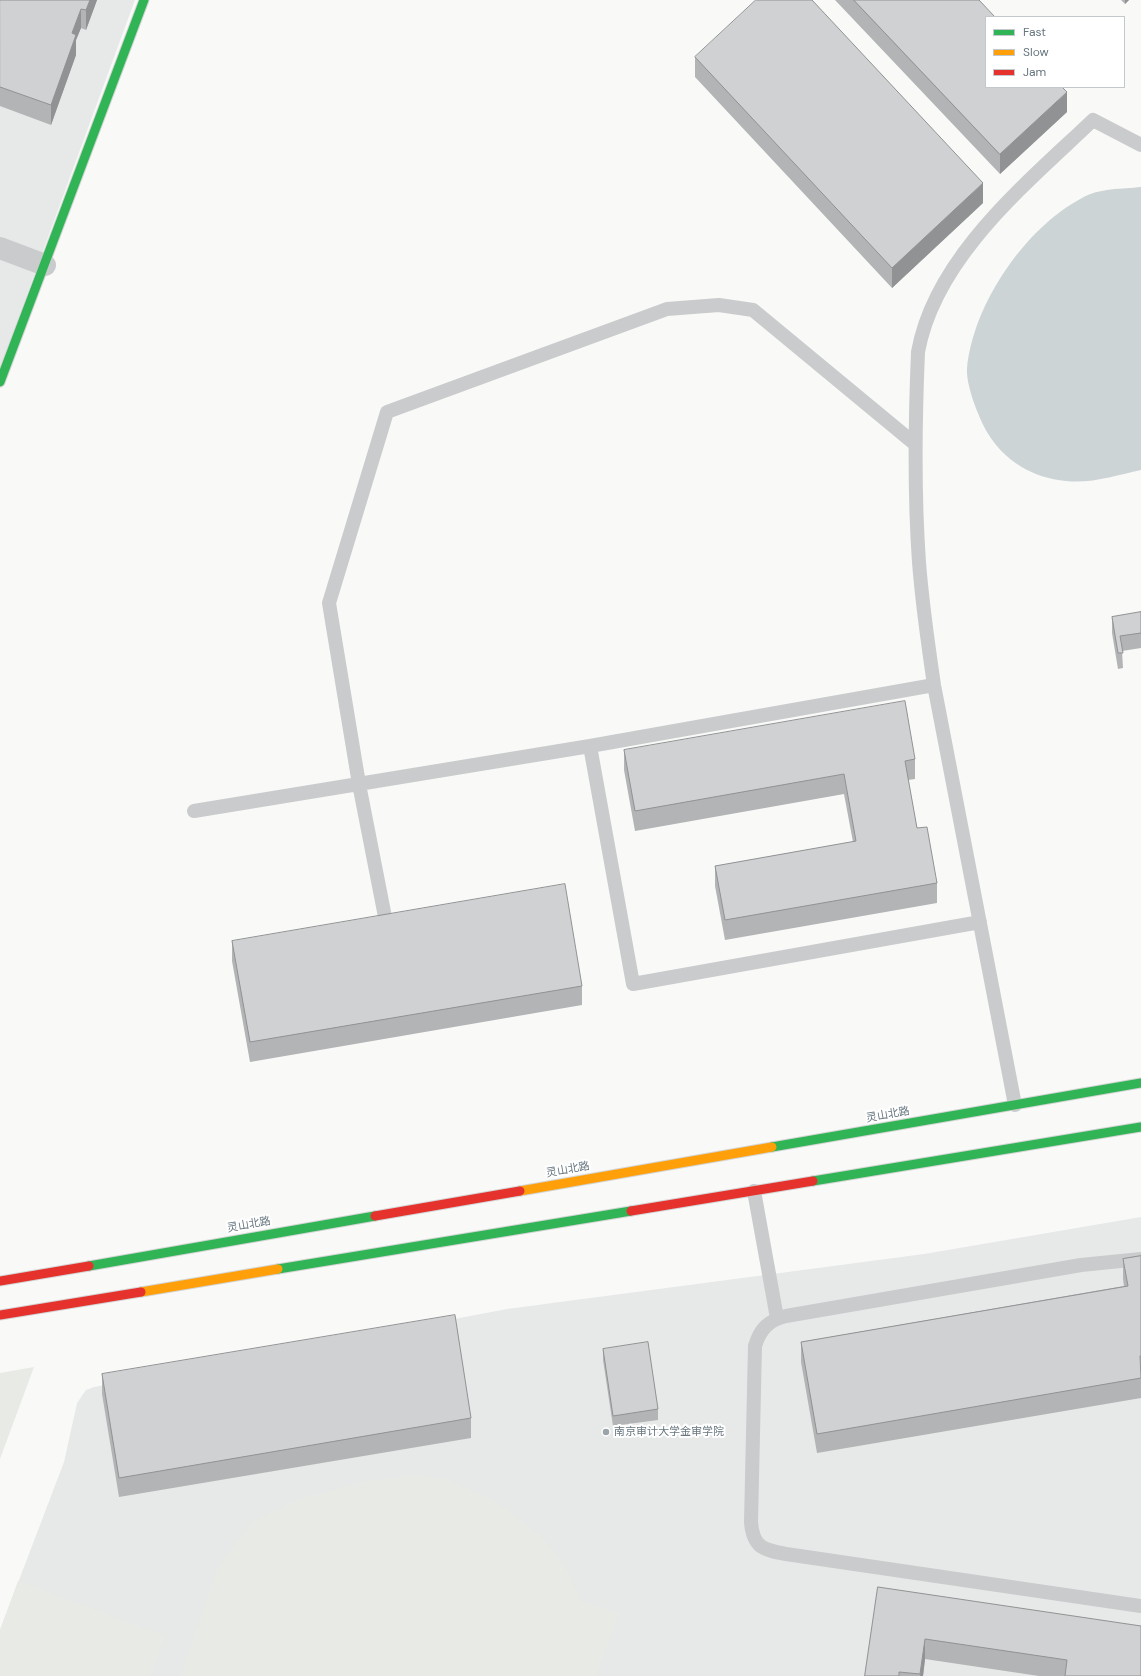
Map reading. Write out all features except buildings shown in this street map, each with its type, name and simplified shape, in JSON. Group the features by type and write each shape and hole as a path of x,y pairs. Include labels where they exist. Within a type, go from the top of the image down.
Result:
{"street":[{"path":"0,382 144,0"},
{"path":"0,248 45,265"},
{"name":"灵山北路","path":"0,1281 1141,1083"},
{"path":"0,1315 1141,1127"}],"lane":[{"path":"1015,1105 934,685 925,622 919,562 915,444 920,341 933,307 950,275 970,244 993,215 1092,120 1141,145"},
{"path":"386,922 358,784 329,604 387,412 667,309 718,305 754,310 915,444"},
{"path":"194,811 590,746 934,685"},
{"path":"590,746 633,984 980,922"},
{"path":"754,1191 777,1318"},
{"path":"1141,1259 1081,1265 777,1318 761,1330 755,1346 751,1522 755,1540 759,1546 768,1550 786,1554 1141,1606"}],"shaded area":[{"path":"0,0 135,0 0,368"},
{"path":"1141,187 1141,470 1104,478 1075,482 1054,479 1031,472 1011,459 994,442 980,419 971,393 967,369 971,344 979,319 1005,270 1022,248 1041,228 1061,211 1082,198 1096,192"},
{"name":"南京审计大学金审学院","path":"1141,1217 1141,1676 0,1676 0,1630 64,1462 77,1403 86,1390 94,1387 507,1309 924,1254"},
{"path":"34,1367 0,1459 0,1373"},
{"path":"415,1475 444,1478 496,1502 543,1538 569,1573 580,1601 619,1614 596,1676 180,1676 218,1567 253,1521 301,1499 363,1482"},
{"path":"18,1581 165,1636 150,1676 0,1676 0,1630"}],"traffic: fast":[{"path":"0,382 144,0"},
{"path":"772,1147 1141,1083"},
{"path":"813,1181 1141,1127"},
{"path":"278,1269 631,1211"},
{"path":"89,1266 375,1216"}],"traffic: slow":[{"path":"520,1191 772,1147"},
{"path":"141,1292 278,1269"}],"traffic: jam":[{"path":"631,1211 813,1181"},
{"path":"375,1216 520,1191"},
{"path":"0,1281 89,1266"},
{"path":"0,1315 141,1292"}],"place":[{"name":"南京审计大学金审学院","path":"606,1432"}]}
